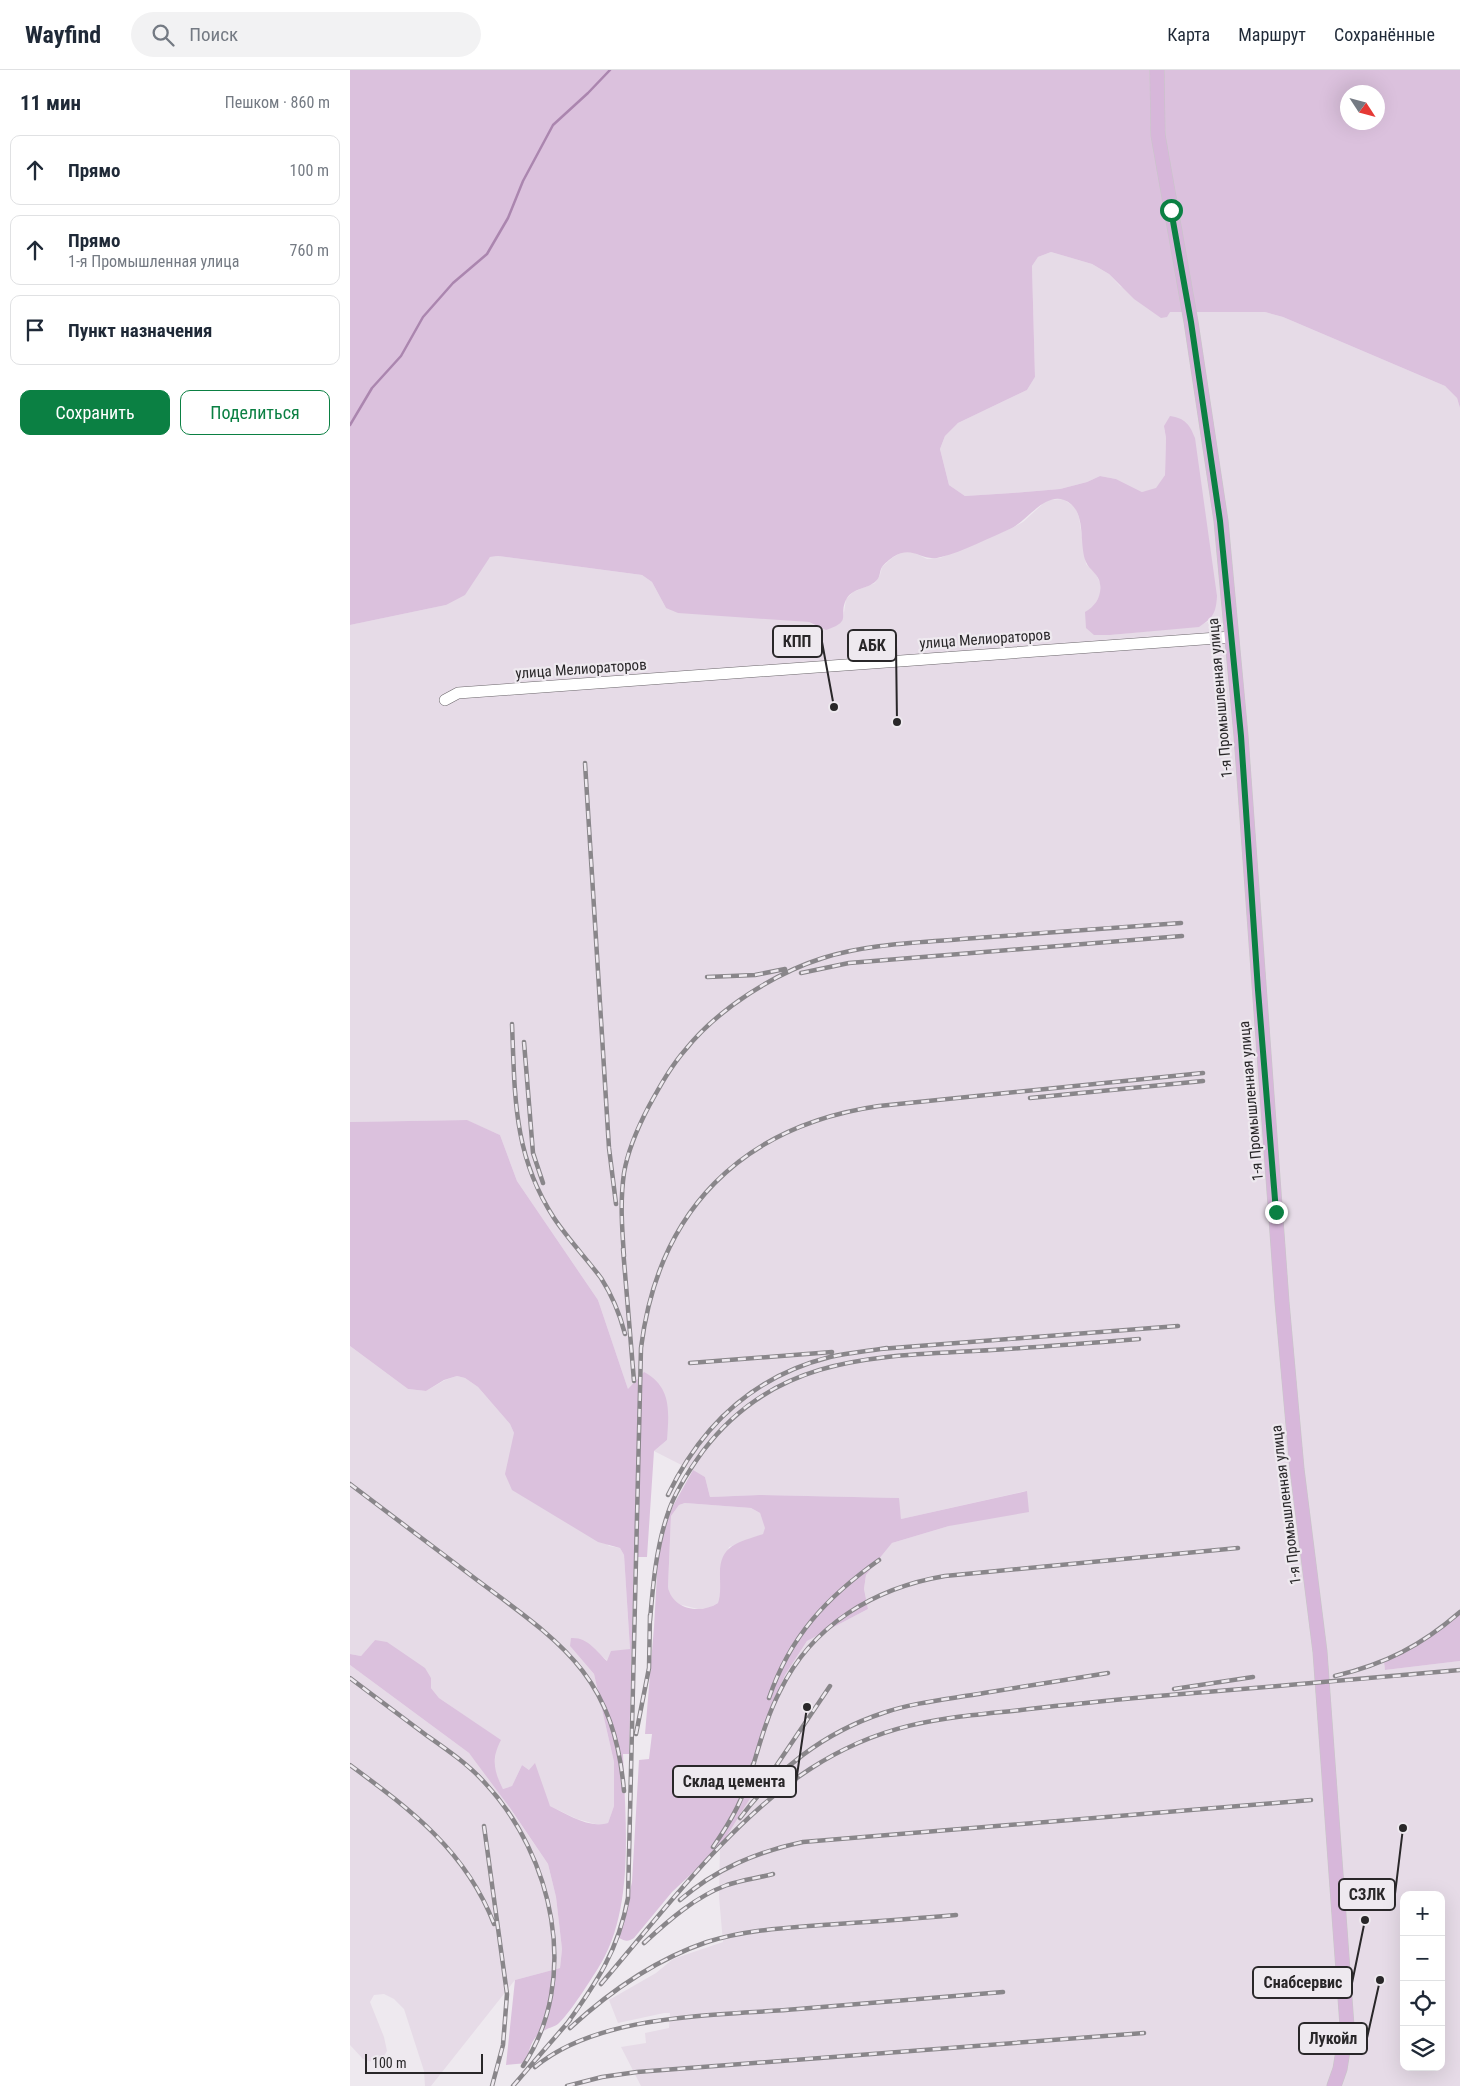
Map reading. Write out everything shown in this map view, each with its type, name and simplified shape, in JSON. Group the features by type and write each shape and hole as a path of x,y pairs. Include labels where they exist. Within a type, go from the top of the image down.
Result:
{"main road":[{"name":"1-я Промышленная улица","path":"1157,70 1158,135 1191,322 1220,521 1241,736 1282,1302 1297,1469 1320,1652 1348,2026 1340,2069 1334,2086"}],"street":[{"name":"улица Мелиораторов","path":"445,700 458,693 1230,637"}],"shaded area":[{"path":"350,70 1460,70 1460,408 1457,398 1445,386 1283,317 1265,312 1170,312 1167,317 1161,318 1134,299 1109,274 1092,264 1051,252 1038,257 1032,266 1035,377 1027,390 958,423 945,436 940,449 949,485 965,496 1060,489 1087,482 1100,476 1116,479 1142,492 1156,488 1165,475 1166,438 1164,426 1170,416 1183,420 1191,429 1195,438 1217,596 1213,614 1208,621 1199,627 1110,635 1094,635 1086,628 1085,612 1095,604 1099,597 1099,581 1086,562 1081,527 1076,511 1072,504 1057,499 1050,500 1036,508 1012,528 958,552 934,558 907,552 893,557 882,567 879,577 873,584 857,590 847,598 840,624 826,630 809,622 678,613 666,608 652,582 642,575 498,556 490,557 465,595 446,605 350,625"},
{"path":"1051,252 1092,264 1109,274 1120,286 1170,312 1265,312 1283,317 1445,386 1457,398 1460,408 1460,1611 1418,1644 1384,1662 1385,1670 1460,1661 1460,2086 641,2086 621,2047 646,2043 645,2033 669,2028 670,2013 618,2023 609,2000 656,1973 673,1959 723,1942 719,1897 720,1847 763,1777 753,1771 764,1728 785,1675 807,1641 868,1609 864,1589 866,1575 892,1543 949,1526 1026,1491 901,1519 898,1498 759,1495 710,1497 705,1477 654,1451 667,1440 628,1389 598,1300 517,1181 500,1135 466,1120 350,1122 350,625 446,605 490,557 498,556 642,575 652,582 666,608 809,622 816,627 843,619 846,599 853,592 875,583 882,567 904,551 911,551 927,559 940,558 1012,528 1023,522 1047,500 1063,499 1075,507 1079,517 1086,564 1096,574 1100,583 1100,595 1093,608 1110,635 1199,626 1209,621 1164,426 1166,438 1165,475 1156,489 1142,492 1116,479 1100,476 1087,482 1060,489 965,496 949,485 940,449 945,436 958,423 1027,390 1035,377 1032,266 1038,257"},
{"path":"467,1120 500,1135 517,1181 598,1300 628,1389 644,1372 660,1385 667,1401 668,1410 667,1440 654,1451 647,1557 634,1557 629,1754 623,1754 626,1836 625,1865 618,1921 609,1947 597,1970 569,2011 559,2023 538,2035 530,2047 527,2063 506,2065 515,1980 560,1968 562,1949 556,1897 548,1864 510,1808 469,1753 350,1665 350,1654 361,1656 375,1640 387,1642 425,1668 431,1678 431,1688 439,1698 501,1740 496,1753 495,1765 497,1776 503,1789 512,1786 522,1765 529,1770 535,1763 550,1806 578,1820 601,1824 608,1823 614,1806 614,1762 594,1674 570,1646 571,1638 587,1642 607,1661 611,1651 630,1649 624,1555 620,1548 598,1542 512,1490 505,1474 514,1433 510,1424 478,1387 465,1378 457,1376 444,1380 426,1391 408,1389 350,1346 350,1122"},
{"path":"350,1346 408,1389 426,1391 445,1380 457,1376 465,1378 478,1387 510,1424 514,1433 514,1442 609,1546 620,1548 624,1555 630,1649 608,1661 598,1653 570,1646 594,1674 614,1762 614,1806 608,1823 599,1825 577,1819 550,1806 529,1770 522,1765 512,1786 503,1789 494,1770 496,1749 500,1740 439,1698 431,1688 431,1678 375,1640 361,1656 350,1654"},
{"path":"693,1470 705,1477 710,1497 759,1495 899,1498 901,1519 1027,1491 1029,1512 949,1526 892,1543 866,1575 864,1589 868,1609 807,1641 785,1675 764,1728 753,1770 764,1776 720,1847 672,1892 634,1938 626,1941 619,1938 632,1882 639,1760 649,1759 652,1734 645,1734 658,1556 669,1513","holes":["685,1503 751,1508 760,1513 765,1528 763,1534 738,1543 726,1551 720,1566 718,1603 703,1609 688,1608 681,1605 675,1600 668,1587 671,1516 679,1505"]},
{"path":"685,1503 751,1508 760,1513 766,1528 763,1534 729,1547 720,1579 721,1590 718,1603 709,1608 698,1609 678,1604 670,1596 668,1587 671,1516 679,1505"},
{"path":"1460,1611 1460,1661 1385,1670 1384,1662 1418,1644"},
{"path":"350,1665 469,1753 487,1775 548,1864 556,1897 562,1949 560,1968 515,1980 431,2086 425,2086 424,2071 404,2009 394,1999 384,1994 374,1995 370,2002 384,2037 387,2051 383,2058 372,2062 363,2059 350,2045"}],"waterway":[{"path":"350,425 372,388 401,356 423,317 453,283 487,254 508,218 523,181 553,125 610,70"}],"railway":[{"path":"585,763 609,1148 616,1204"},
{"path":"624,1256 622,1225 624,1173 628,1155 641,1122 675,1062 714,1020 748,994 786,973 823,958 875,947 1181,923"},
{"path":"801,973 849,963 1182,936"},
{"path":"707,977 755,975 785,969"},
{"path":"512,1024 514,1076 519,1124 523,1148 531,1171 541,1195 554,1218 601,1278 615,1305 625,1334"},
{"path":"524,1042 533,1153 543,1183"},
{"path":"566,2025 605,1965 624,1917 628,1898 641,1348 650,1299 666,1255 687,1216 715,1183 748,1155 786,1133 830,1117 879,1106 1203,1073"},
{"path":"1030,1098 1203,1081"},
{"path":"623,1249 634,1381"},
{"path":"880,1349 1178,1326"},
{"path":"650,1621 658,1553 668,1513 679,1488 703,1451 732,1419 764,1394 798,1377 834,1366 872,1359 1139,1339"},
{"path":"668,1495 681,1470 714,1426 733,1407 754,1391 777,1377 830,1357 887,1348"},
{"path":"690,1363 832,1352"},
{"path":"350,1484 535,1624 579,1666 596,1691 609,1719 618,1752 624,1791"},
{"path":"752,1769 771,1710 793,1668 809,1647 828,1629 848,1613 870,1600 894,1590 945,1576 1238,1548"},
{"path":"769,1698 788,1655 812,1620 843,1588 879,1560"},
{"path":"1335,1676 1370,1666 1402,1652 1431,1635 1460,1612"},
{"path":"636,1734 649,1668 650,1615"},
{"path":"601,1984 673,1898 752,1814 810,1769 836,1754 886,1732 911,1725 963,1716 1146,1697 1460,1670"},
{"path":"740,1818 769,1784 803,1755 841,1731 862,1721 895,1709 920,1703 1108,1673"},
{"path":"1174,1689 1253,1677"},
{"path":"350,1678 471,1769 509,1813 528,1846 542,1882 551,1919 554,1957 551,1995 541,2032 523,2066"},
{"path":"768,1778 830,1686"},
{"path":"713,1847 737,1807 753,1764"},
{"path":"350,1765 415,1816 452,1853 482,1898 494,1924"},
{"path":"680,1900 708,1879 737,1863 769,1851 803,1842 1311,1800"},
{"path":"484,1826 507,1994 503,2045 492,2086"},
{"path":"644,1943 693,1903 715,1890 727,1885 773,1874"},
{"path":"570,2028 617,1989 634,1978 688,1949 707,1942 750,1932 956,1915"},
{"path":"535,2067 562,2049 592,2036 661,2020 1003,1992"},
{"path":"513,2086 570,2020"},
{"path":"567,2086 602,2077 637,2072 1144,2033"}],"place":[{"name":"КПП","path":"834,707"},
{"name":"АБК","path":"897,722"},
{"name":"Склад цемента","path":"807,1707"},
{"name":"СЗЛК","path":"1403,1828"},
{"name":"Снабсервис","path":"1365,1920"},
{"name":"Лукойл","path":"1380,1980"}],"route":[{"path":"1171,210 1191,322 1220,521 1241,736 1258,990 1276,1212"}]}
